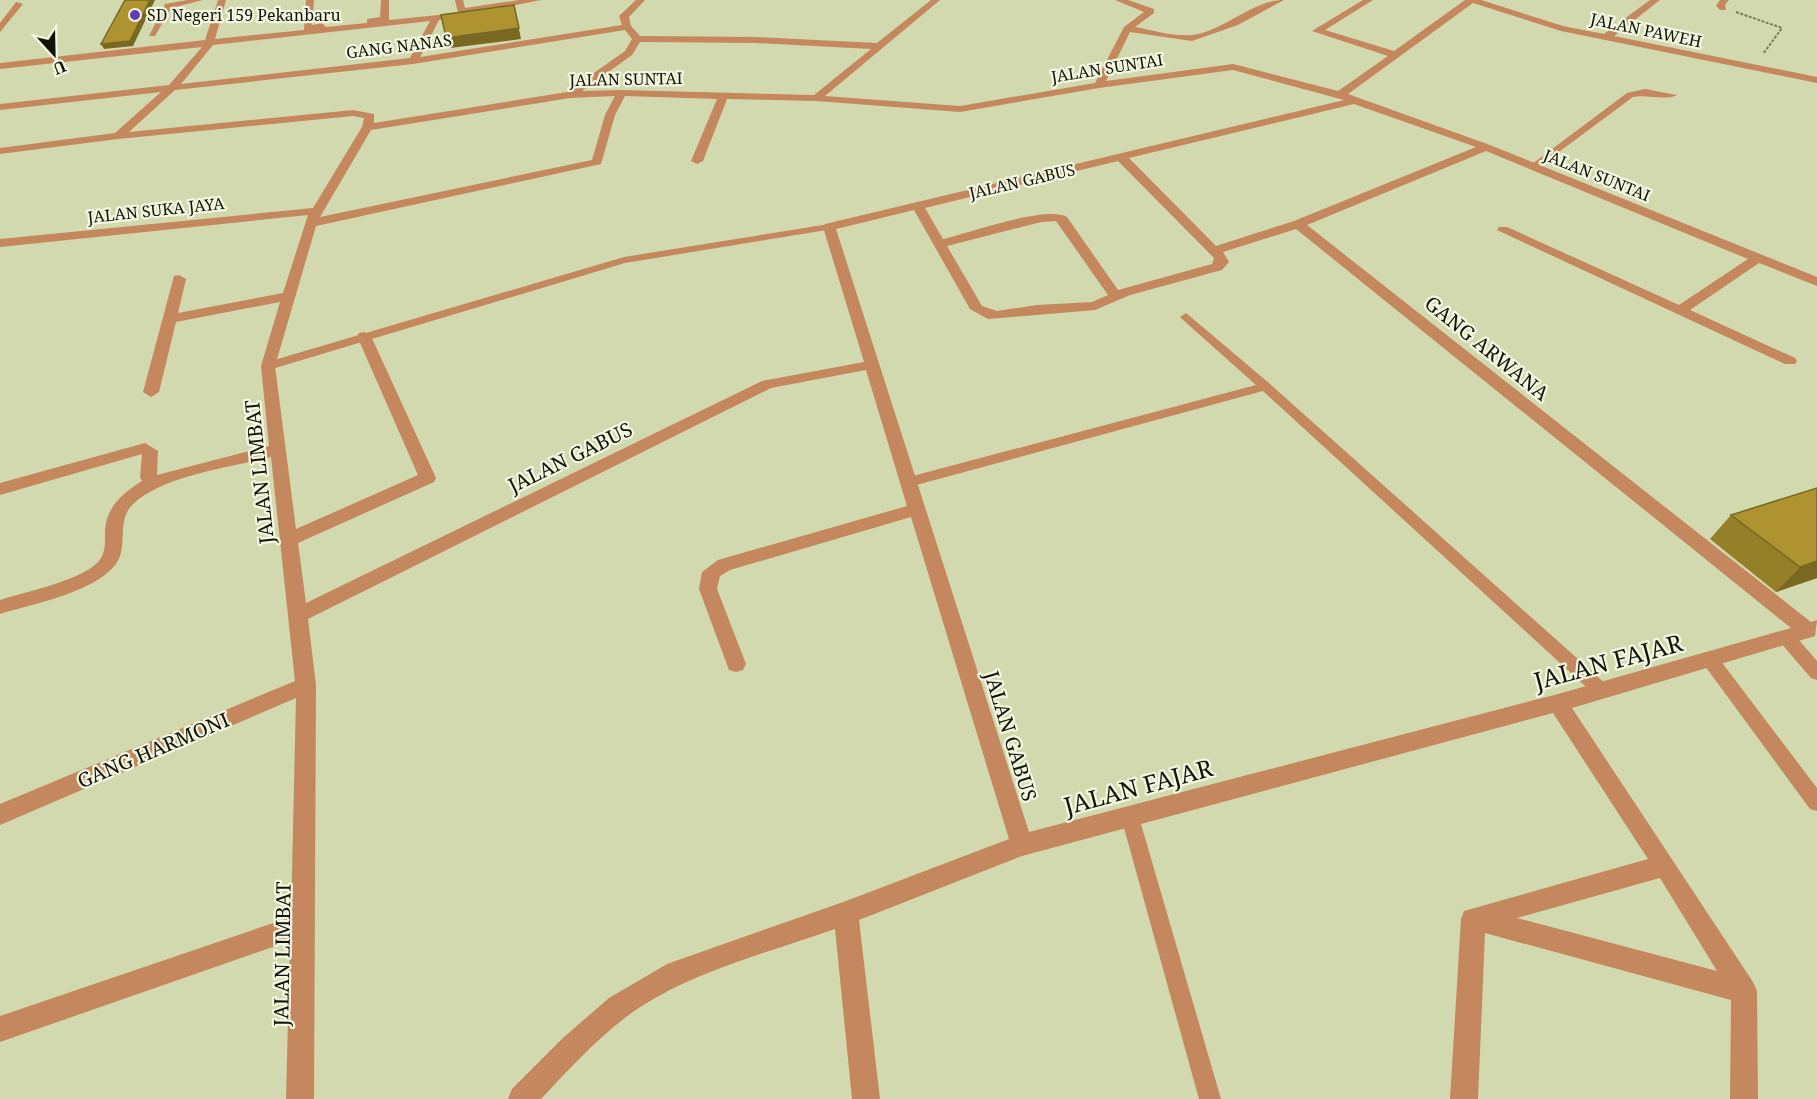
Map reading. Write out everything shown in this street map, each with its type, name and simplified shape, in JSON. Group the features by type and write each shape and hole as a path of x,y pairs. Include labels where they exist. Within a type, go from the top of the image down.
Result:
{"street":[{"path":"118,136 174,86 209,44 222,0"},
{"path":"310,0 307,28 385,19 385,0"},
{"path":"459,0 461,11 537,0"},
{"path":"641,0 624,16 627,27 637,39 756,40 878,46"},
{"path":"816,98 936,0"},
{"path":"1099,85 1127,29 1151,11 1119,0"},
{"path":"1127,29 1192,38 1235,23 1280,0"},
{"path":"1369,0 1317,31 1393,54"},
{"path":"1340,95 1393,54 1471,0"},
{"name":"JALAN PAWEH","path":"1471,0 1561,28 1817,80"},
{"path":"1606,37 1656,0"},
{"path":"0,28 19,4"},
{"path":"0,66 462,15"},
{"path":"413,61 436,18"},
{"name":"GANG NANAS","path":"0,106 413,61 627,27"},
{"path":"570,95 629,53 637,39"},
{"name":"JALAN SUNTAI","path":"367,127 570,95 622,93 816,98 960,109 1099,85 1233,67 1356,100 1486,147 1817,282"},
{"name":"JALAN SUKA JAYA","path":"0,243 312,217 597,162 610,115 622,93"},
{"path":"697,161 723,96"},
{"name":"JALAN GABUS","path":"1023,845 829,227 1356,100"},
{"path":"3,153 118,136 353,113 369,114 367,127"},
{"name":"JALAN LIMBAT","path":"300,1099 306,685 268,366 312,217 367,127"},
{"path":"1214,251 1298,224 1486,147"},
{"path":"918,206 977,309 988,315 1037,309 1095,306 1116,297 1217,267 1222,262 1214,251 1121,157"},
{"path":"940,244 1041,218 1058,217 1064,220 1116,297"},
{"name":"GANG ARWANA","path":"1298,224 1804,632"},
{"path":"1503,230 1790,362"},
{"path":"1680,311 1758,258"},
{"path":"151,392 179,279"},
{"path":"170,320 289,296"},
{"path":"287,540 428,478 364,336"},
{"name":"JALAN GABUS","path":"296,616 767,384 871,365"},
{"path":"0,489 145,448 150,451 148,477 155,481"},
{"path":"0,607 88,577 105,567 113,554 117,511 129,499 155,481 277,450"},
{"path":"736,664 708,589 707,581 710,573 724,565 918,508"},
{"name":"JALAN FAJAR","path":"522,1099 573,1046 618,1007 676,974 846,914 1023,845 1712,661 1804,632"},
{"name":"GANG HARMONI","path":"0,815 306,685"},
{"path":"1558,703 1744,991 1744,1099"},
{"path":"1473,919 1665,866"},
{"path":"846,914 866,1099"},
{"path":"1473,919 1744,991"},
{"path":"1464,1099 1473,919"},
{"path":"0,1029 304,924"}],"lane":[{"path":"152,34 168,6 199,0"},
{"path":"1533,167 1630,95 1645,92 1673,95"},
{"path":"268,366 624,260 829,227"},
{"path":"1186,317 1601,690"},
{"path":"909,482 1265,386"},
{"path":"1804,632 1817,673"},
{"path":"1712,661 1817,803"},
{"path":"1130,817 1210,1099"}],"path":[{"path":"1724,4 1782,28 1753,67"}],"building":[{"path":"125,0 150,0 130,41 101,44"},
{"path":"514,5 519,28 446,38 441,15"},
{"path":"1817,488 1817,561 1800,567 1731,515"}],"place":[{"name":"SD Negeri 159 Pekanbaru","path":"135,15"}]}
